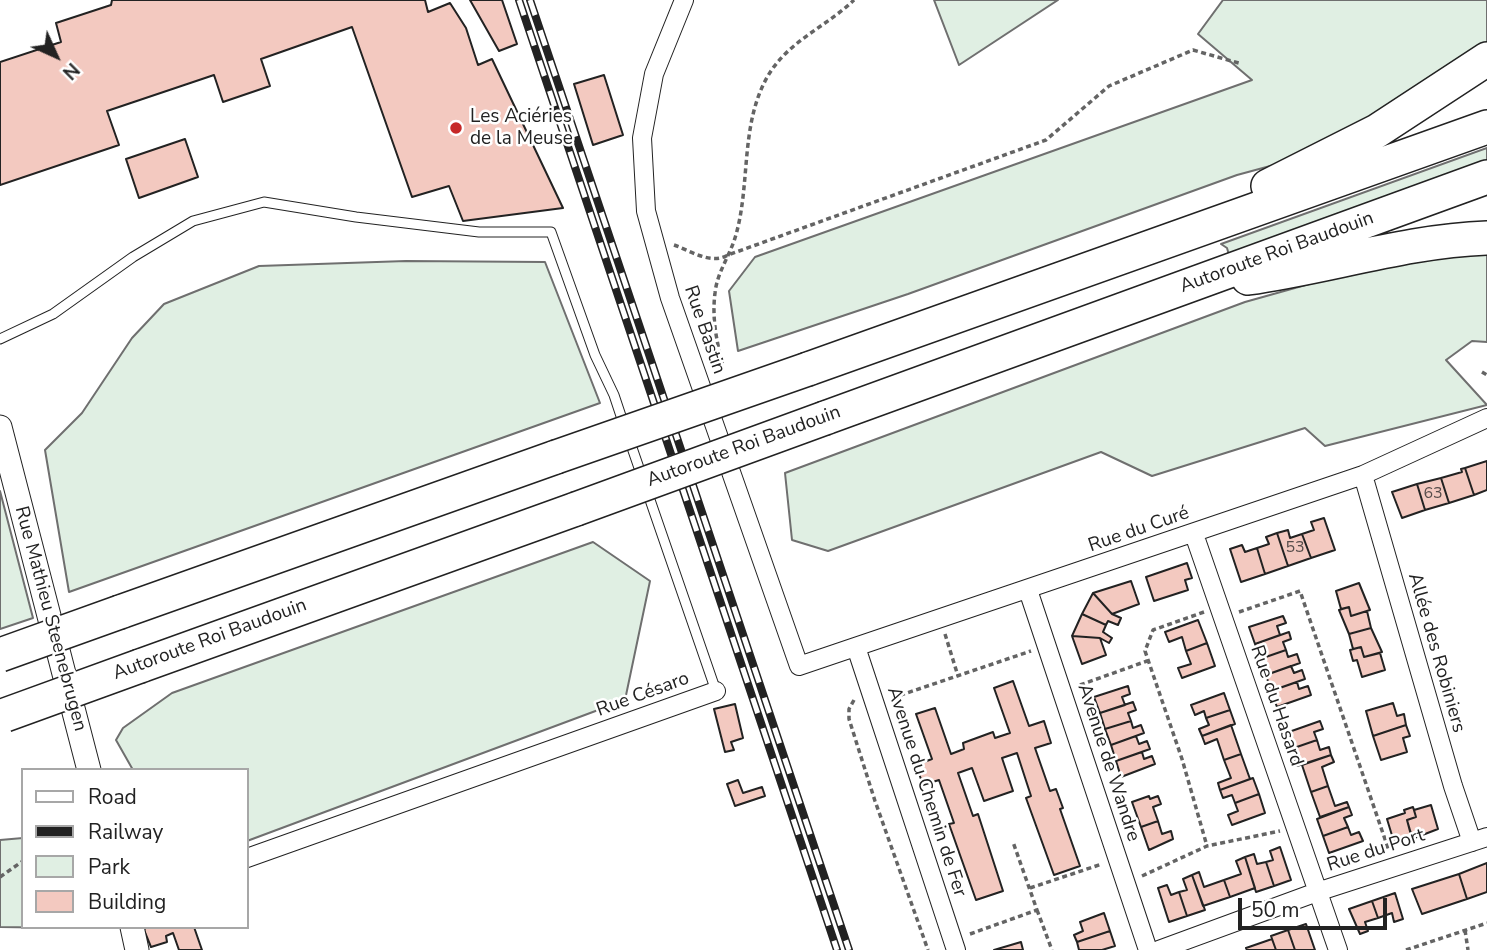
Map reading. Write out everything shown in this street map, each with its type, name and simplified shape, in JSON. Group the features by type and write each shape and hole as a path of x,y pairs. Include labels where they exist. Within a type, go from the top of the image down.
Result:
{"highway":[{"path":"1157,244 1377,131 1487,59"},
{"path":"0,655 1487,127"},
{"name":"Autoroute Roi Baudouin","path":"2,716 1487,177"},
{"path":"1184,287 1298,271 1407,246 1487,238"}],"street":[{"name":"Rue Bastin","path":"684,0 654,74 642,138 646,211 670,298 799,666"},
{"name":"Rue du Curé","path":"799,666 1363,475 1487,418"},
{"name":"Rue Mathieu Steenebrugen","path":"0,427 88,768"},
{"name":"Allée des Robiniers","path":"1363,475 1453,786 1479,839"},
{"name":"Rue du Hasard","path":"1194,534 1338,950"},
{"name":"Avenue de Wandre","path":"1028,590 1148,950"},
{"name":"Avenue du Chemin de Fer","path":"856,647 954,945"},
{"name":"Rue Césaro","path":"248,858 716,691"},
{"name":"Rue du Port","path":"1159,950 1317,892 1479,839"},
{"path":"132,929 137,950"}],"lane":[{"name":"Rue Césaro","path":"0,339 53,314 133,257 193,221 264,202 356,217 479,232 551,232 595,355 614,395 716,691"}],"path":[{"path":"696,374 722,362 713,316 719,274 735,238 747,148 763,87 772,69 799,40 855,0"},
{"path":"655,244 665,242 709,259 720,260 1046,140 1109,86 1193,50 1242,64"},
{"path":"1482,372 1487,375"},
{"path":"1207,846 1182,759 1145,651 1153,630 1300,591 1395,866"},
{"path":"941,620 958,676"},
{"path":"928,950 849,719 852,701 958,676 1046,646"},
{"path":"1061,691 1147,661"},
{"path":"1126,883 1207,846 1296,828"},
{"path":"1013,842 1052,950"},
{"path":"1029,888 1117,859"},
{"path":"0,877 21,862"},
{"path":"954,945 1037,910"},
{"path":"1406,950 1487,923"},
{"path":"1465,930 1468,950"}],"green space":[{"path":"934,0 1058,0 959,65"},
{"path":"1223,0 1487,0 1487,44 1383,116 1285,162 1237,175 908,294 738,351 729,291 755,257 1252,80 1198,34"},
{"path":"1487,148 1487,162 1229,255 1227,248 1221,244"},
{"path":"1487,251 1487,342 1472,341 1446,360 1487,405 1325,446 1305,428 1152,476 1101,452 828,551 792,540 785,473 1245,302 1327,279 1414,261"},
{"path":"406,261 545,262 600,403 69,592 45,450 82,413 132,338 164,304 259,266"},
{"path":"0,491 33,618 0,629"},
{"path":"593,542 650,581 625,700 248,841 248,768 132,768 116,740 123,728 172,693"},
{"path":"21,838 21,927 0,927 0,840"}],"building":[{"name":"Les Aciéries de la Meuse","path":"112,0 425,0 428,12 450,3 466,28 478,65 492,59 563,208 463,221 449,186 412,197 352,27 261,59 270,86 223,102 214,75 107,111 119,145 0,185 0,62 61,42 56,23 111,5"},
{"name":"Les Aciéries de la Meuse","path":"470,0 502,0 517,44 499,51"},
{"path":"604,75 623,135 593,145 574,84"},
{"path":"185,139 198,177 139,198 126,159"},
{"path":"1487,461 1487,490 1474,495 1465,468"},
{"path":"1465,468 1474,495 1449,503 1441,478 1462,472 1461,469"},
{"path":"1441,478 1449,503 1425,510 1417,484"},
{"path":"1417,484 1425,510 1402,518 1392,492"},
{"path":"1324,518 1335,550 1311,558 1302,534 1314,530 1311,522"},
{"path":"1288,530 1290,538 1302,534 1311,558 1288,566 1277,533"},
{"path":"1277,533 1288,566 1265,574 1257,548 1269,544 1266,537"},
{"path":"1242,545 1245,552 1257,548 1265,574 1241,582 1230,549"},
{"path":"1187,563 1192,578 1185,580 1188,590 1154,601 1146,577"},
{"path":"1131,581 1139,604 1112,614 1093,593"},
{"path":"1359,583 1370,610 1351,616 1349,607 1341,609 1336,591"},
{"path":"1093,593 1112,614 1121,618 1118,625 1108,621 1106,625 1082,614"},
{"path":"1349,607 1351,616 1367,611 1371,628 1349,634 1339,610"},
{"path":"1082,614 1106,625 1103,632 1112,638 1109,643 1100,638 1072,636"},
{"path":"1283,616 1286,623 1277,626 1280,635 1255,644 1249,627"},
{"path":"1198,620 1207,643 1186,651 1182,637 1169,642 1165,632"},
{"path":"1371,628 1382,652 1364,657 1361,647 1353,649 1349,634"},
{"path":"1289,632 1291,639 1283,642 1286,650 1260,659 1255,644"},
{"path":"1072,636 1100,638 1106,655 1082,664"},
{"path":"1207,643 1215,666 1182,678 1178,668 1191,664 1186,651"},
{"path":"1361,647 1364,657 1380,653 1385,670 1362,677 1357,660 1353,661 1350,650"},
{"path":"1286,650 1288,657 1297,654 1300,663 1266,675 1260,659"},
{"path":"1291,666 1294,673 1302,670 1305,679 1271,691 1266,675"},
{"path":"1013,681 1029,726 1044,721 1051,743 1035,748 1050,791 1056,789 1063,808 1060,809 1080,866 1054,875 1026,798 1031,796 1017,753 1002,758 1013,791 984,801 972,768 958,773 973,816 978,814 1003,891 976,900 949,824 954,823 939,780 923,785 916,765 932,759 916,714 935,708 951,754 964,749 963,743 993,732 995,738 1010,733 994,688"},
{"path":"1297,682 1299,689 1308,686 1311,695 1277,707 1271,691"},
{"path":"1128,686 1130,694 1122,697 1125,705 1100,713 1094,697"},
{"path":"1224,693 1230,710 1206,718 1204,711 1195,715 1191,705"},
{"path":"1133,702 1136,710 1128,713 1131,721 1105,729 1100,713"},
{"path":"1393,703 1397,716 1404,714 1406,725 1373,736 1366,711"},
{"path":"735,704 743,738 731,742 734,750 725,752 714,709"},
{"path":"1230,710 1235,724 1202,736 1199,729 1209,725 1206,718"},
{"path":"1131,721 1133,728 1141,725 1144,733 1111,745 1105,729"},
{"path":"1320,721 1323,729 1314,732 1317,740 1291,749 1286,733"},
{"path":"1231,725 1241,754 1224,760 1217,739 1205,744 1202,736"},
{"path":"1406,725 1410,736 1403,738 1407,752 1381,760 1373,736"},
{"path":"1136,736 1139,744 1147,741 1150,749 1116,761 1111,745"},
{"path":"1317,740 1320,750 1329,747 1331,755 1297,766 1291,749"},
{"path":"1142,752 1144,759 1152,756 1155,764 1121,777 1116,761"},
{"path":"1241,754 1250,779 1220,790 1218,783 1231,778 1224,760"},
{"path":"1331,755 1334,762 1322,767 1328,786 1311,792 1302,765"},
{"path":"1253,778 1259,794 1235,803 1232,795 1223,798 1220,790"},
{"path":"738,780 743,793 762,787 765,796 735,806 727,784"},
{"path":"1328,786 1335,806 1347,802 1349,807 1320,817 1311,792"},
{"path":"1259,794 1265,813 1232,825 1228,815 1238,811 1235,803"},
{"path":"1149,796 1150,799 1158,796 1161,804 1153,807 1158,821 1141,827 1132,802"},
{"path":"1431,805 1438,829 1412,839 1407,820 1416,817 1414,810"},
{"path":"1349,807 1352,815 1344,818 1348,827 1323,836 1317,819"},
{"path":"1413,807 1416,817 1407,820 1412,837 1394,842 1387,819"},
{"path":"1158,821 1162,834 1171,831 1173,839 1149,850 1141,827"},
{"path":"1348,827 1351,835 1359,832 1363,841 1329,853 1323,836"},
{"path":"1280,847 1291,880 1274,886 1266,862 1273,860 1270,851"},
{"path":"1254,854 1257,864 1266,862 1274,886 1256,892 1245,857"},
{"path":"1245,857 1255,888 1230,897 1224,880 1241,874 1236,861"},
{"path":"1487,863 1487,892 1467,899 1459,874"},
{"path":"1199,872 1204,887 1224,880 1230,897 1203,906 1192,875"},
{"path":"1459,874 1467,899 1422,914 1412,889"},
{"path":"1192,875 1205,910 1187,916 1179,892 1187,890 1183,879"},
{"path":"1167,885 1171,895 1179,892 1187,916 1169,922 1158,888"},
{"path":"1395,893 1403,919 1394,922 1392,913 1378,918 1372,901"},
{"path":"1372,901 1378,918 1365,922 1368,931 1360,934 1349,909"},
{"path":"1104,913 1110,931 1077,942 1074,935 1083,931 1080,922"},
{"path":"1306,924 1315,950 1295,950 1288,930"},
{"path":"195,929 202,950 179,950 173,933 166,936 167,942 151,947 144,930"},
{"path":"1288,930 1295,950 1276,950 1271,936"},
{"path":"1110,931 1115,946 1102,950 1079,950 1077,942"},
{"path":"1272,939 1276,950 1246,948"},
{"path":"1021,942 1023,950 994,950"}],"railway":[{"path":"519,0 837,950"},
{"path":"530,0 849,950"}],"place":[{"name":"Les Aciéries de la Meuse","path":"456,128"}]}
